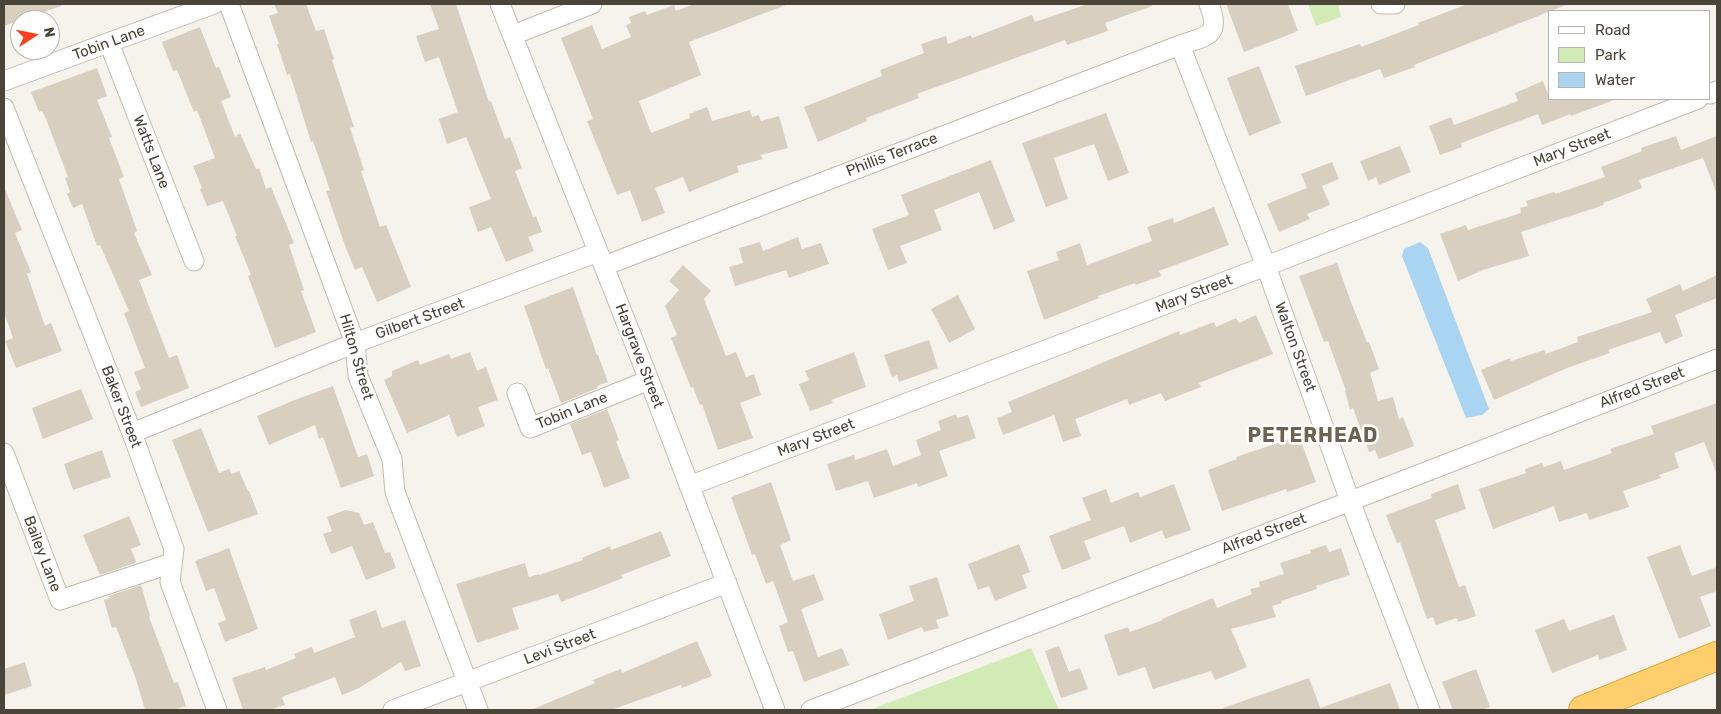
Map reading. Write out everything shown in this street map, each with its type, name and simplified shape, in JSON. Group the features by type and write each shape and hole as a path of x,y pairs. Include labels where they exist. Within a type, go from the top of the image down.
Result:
{"highway":[{"path":"1583,710 1717,656"}],"street":[{"name":"Tobin Lane","path":"4,81 214,4"},
{"name":"Hilton Street","path":"228,4 355,343 358,376 392,459 395,492 478,710"},
{"name":"Hargrave Street","path":"500,4 649,380 775,710"},
{"path":"513,35 592,4"},
{"path":"1180,45 1209,35 1214,27 1213,15 1209,4"},
{"path":"1381,4 1395,4"},
{"name":"Watts Lane","path":"109,43 194,262"},
{"name":"Phillis Terrace","path":"601,259 1180,45"},
{"name":"Walton Street","path":"1180,45 1266,266 1350,501 1430,710"},
{"name":"Mary Street","path":"689,486 1695,100"},
{"name":"Baker Street","path":"4,108 132,433 174,549 170,582 217,710"},
{"name":"Gilbert Street","path":"132,433 355,343 601,259"},
{"name":"Alfred Street","path":"811,710 1717,358"},
{"name":"Tobin Lane","path":"517,393 530,428 649,380"},
{"name":"Bailey Lane","path":"4,453 60,600 172,563"},
{"name":"Levi Street","path":"393,710 726,584"}],"green space":[{"path":"1308,4 1338,4 1341,17 1316,26"},
{"path":"1031,648 1059,710 870,710"}],"water":[{"path":"1420,242 1428,248 1489,409 1482,415 1466,418 1402,256 1404,249"}],"building":[{"path":"4,4 61,4 61,6 50,10 10,10 10,24 4,26"},
{"path":"274,4 306,4 316,31 324,29 354,127 350,128 364,170 361,171 380,227 386,225 411,287 377,302 362,267 355,270 326,191 330,190 313,141 311,142 290,74 287,75 269,16 278,13"},
{"path":"430,4 456,4 489,102 491,101 505,139 510,137 522,168 515,171 533,217 536,216 542,232 528,237 534,251 506,262 491,227 478,232 469,207 491,199 466,137 447,144 439,119 458,112 439,57 425,62 416,36 439,29"},
{"path":"694,4 786,5 689,42 701,75 639,101 651,133 690,118 689,114 707,107 712,121 750,110 752,117 759,115 761,121 779,116 788,148 760,155 763,159 737,166 739,172 689,192 683,177 655,188 665,213 642,222 630,190 617,195 587,121 593,119 561,38 592,25 602,49 631,37 626,25 631,23 629,17 645,11 647,15 674,5 676,11"},
{"path":"1088,4 1152,4 1152,6 1105,23 1108,31 1067,45 1065,40 917,94 919,98 866,118 867,121 818,142 804,107 882,76 880,70 924,53 921,44 946,36 948,44 971,35 972,38 1032,15 1035,22"},
{"path":"1226,4 1288,4 1298,31 1244,52"},
{"path":"1468,4 1566,4 1384,78 1380,69 1306,96 1295,66 1360,44 1361,47 1419,25 1418,23"},
{"path":"200,27 216,68 219,67 231,97 221,101 235,137 240,133 256,169 259,168 266,189 271,187 294,243 289,245 304,290 301,291 316,332 275,348 248,276 251,275 223,201 207,206 200,189 202,188 193,166 215,158 197,110 194,112 177,70 173,71 162,42"},
{"path":"1259,66 1281,123 1249,136 1227,78"},
{"path":"97,68 107,96 97,100 112,137 109,138 124,177 119,179 137,231 134,233 152,275 139,280 169,358 177,355 189,388 141,407 135,392 141,389 134,372 145,368 124,313 129,311 100,245 97,246 82,204 73,208 67,194 70,192 65,178 68,177 46,119 42,111 39,112 31,92"},
{"path":"1543,81 1548,94 1548,100 1614,100 1542,125 1538,114 1461,143 1462,147 1440,155 1429,126 1451,117 1454,125 1518,101 1515,93"},
{"path":"1106,113 1129,173 1108,181 1094,144 1054,158 1068,199 1046,207 1022,143"},
{"path":"1676,136 1681,150 1717,136 1717,192 1703,158 1639,180 1642,188 1603,203 1604,205 1521,232 1529,256 1483,270 1458,281 1440,234 1466,225 1468,230 1521,213 1520,208 1528,206 1526,201 1554,192 1555,194 1605,177 1601,167 1642,151 1641,148"},
{"path":"1400,146 1411,172 1379,185 1376,177 1368,181 1360,161"},
{"path":"991,160 1015,221 994,230 979,192 934,210 942,230 900,246 907,263 888,270 872,229 909,215 901,195"},
{"path":"1332,162 1339,179 1322,186 1330,205 1307,214 1310,219 1279,232 1267,204 1307,188 1301,174"},
{"path":"4,187 22,230 15,233 31,272 27,274 45,326 51,323 62,351 16,368 5,341 13,338 4,312"},
{"path":"1214,207 1229,245 1159,271 1161,276 1098,296 1099,298 1044,320 1027,271 1059,260 1056,252 1080,243 1087,265 1152,241 1147,227 1173,218 1174,223"},
{"path":"798,237 802,249 821,243 829,264 789,278 786,270 735,286 729,267 743,263 739,248 760,242 763,251"},
{"path":"1337,263 1379,369 1370,373 1378,401 1393,397 1399,419 1403,417 1414,446 1379,459 1375,450 1369,452 1353,408 1350,410 1346,391 1328,341 1324,342 1299,276"},
{"path":"683,265 711,291 704,299 726,356 736,352 746,377 754,374 761,395 740,403 753,438 718,450 702,404 700,405 693,387 691,388 671,338 677,335 665,306 679,290 669,281"},
{"path":"1717,275 1717,298 1675,315 1683,336 1665,344 1660,332 1608,350 1610,353 1567,368 1494,400 1481,370 1510,358 1511,361 1544,350 1546,354 1578,342 1577,337 1652,312 1646,299 1680,284 1683,291"},
{"path":"573,287 608,382 561,403 548,368 546,369 524,306"},
{"path":"958,295 975,329 949,343 931,309"},
{"path":"1256,315 1273,354 1199,383 1201,387 1165,401 1161,393 1129,405 1127,399 1075,419 1081,436 1063,442 1054,415 1003,435 997,418 1012,412 1008,402 1179,331 1180,335 1214,322 1216,327 1236,318 1239,323"},
{"path":"929,340 938,368 899,382 897,375 892,377 884,355"},
{"path":"470,352 477,371 486,367 498,400 478,407 485,426 457,437 449,415 407,433 384,380 392,376 392,371 418,360 420,365 449,354 451,359"},
{"path":"854,352 866,387 831,400 833,403 810,411 799,384 809,380 805,371"},
{"path":"333,386 358,457 367,454 374,476 341,488 323,437 319,439 315,425 269,445 257,416"},
{"path":"81,389 93,419 43,439 32,408"},
{"path":"1717,403 1717,472 1704,442 1674,453 1679,468 1659,475 1661,478 1623,491 1629,507 1589,520 1587,513 1559,522 1554,506 1493,529 1479,489 1526,473 1525,469 1542,463 1544,467 1561,461 1564,470 1612,453 1610,449 1654,434 1651,426"},
{"path":"607,409 619,440 616,441 630,478 604,488 591,452 582,455 570,424"},
{"path":"956,414 957,418 968,415 976,438 939,451 948,476 918,487 917,483 874,498 868,481 836,491 827,464 854,455 855,460 887,449 893,466 921,455 916,440 941,430 938,421"},
{"path":"201,428 219,473 229,469 232,474 239,471 258,514 208,532 172,440"},
{"path":"1299,436 1316,482 1287,492 1286,489 1222,511 1208,470 1237,459 1236,457"},
{"path":"102,450 111,477 73,490 64,464"},
{"path":"771,482 791,540 780,545 793,581 814,574 824,600 801,609 818,657 842,648 849,665 804,682 793,651 788,652 779,626 788,622 773,581 766,584 755,554 752,555 731,497"},
{"path":"1174,484 1191,530 1165,539 1162,530 1130,543 1124,526 1084,541 1091,559 1062,570 1049,536 1091,520 1082,498 1106,489 1111,503 1138,492 1140,497"},
{"path":"1458,484 1466,509 1435,520 1459,587 1465,585 1476,616 1458,622 1457,618 1436,625 1433,617 1427,619 1400,542 1397,543 1386,515 1432,498 1431,494"},
{"path":"345,510 359,513 364,525 373,522 385,553 390,552 396,568 366,580 352,546 331,554 323,534 332,531 327,517"},
{"path":"129,516 141,545 131,549 136,561 135,563 100,575 83,535"},
{"path":"661,531 671,556 621,575 623,578 561,602 558,594 512,608 519,629 477,643 456,584 525,563 529,577 539,575 583,560 582,558 610,546 611,550"},
{"path":"1019,544 1030,572 1022,575 1027,588 995,601 989,586 978,590 968,564"},
{"path":"1326,545 1329,552 1341,548 1350,575 1316,586 1317,589 1272,606 1276,617 1231,629 1247,667 1215,680 1211,671 1153,689 1145,667 1118,676 1104,635 1128,627 1130,632 1213,598 1217,608 1252,594 1250,589 1260,587 1259,582 1284,574 1280,563 1311,553 1310,550"},
{"path":"1680,545 1692,576 1717,567 1717,591 1700,597 1711,626 1679,639 1647,557"},
{"path":"229,548 258,629 225,642 218,623 226,620 214,588 206,591 195,561"},
{"path":"937,577 949,616 936,620 939,628 924,632 922,627 888,640 879,614 914,601 909,586"},
{"path":"141,585 149,617 174,683 178,682 186,706 173,710 145,710 136,679 116,627 112,628 104,600 110,598 109,596"},
{"path":"376,610 382,628 405,620 421,666 405,671 401,662 359,688 342,695 335,677 282,697 285,705 269,710 243,710 232,678 265,667 266,670 296,658 294,654 312,647 314,653 355,637 349,620"},
{"path":"1614,615 1627,650 1599,660 1598,655 1552,673 1535,630 1564,619 1569,631"},
{"path":"697,641 712,676 682,688 681,685 611,710 531,710 595,683 593,680 621,669 622,673"},
{"path":"1059,646 1069,672 1080,668 1088,689 1061,698 1045,651"},
{"path":"25,662 32,686 4,695 4,669"},
{"path":"1476,669 1490,707 1481,710 1453,710 1442,682"},
{"path":"1309,678 1320,708 1390,683 1400,710 1223,710 1223,708"}],"district":[{"name":"PETERHEAD","path":"1313,436"}]}
